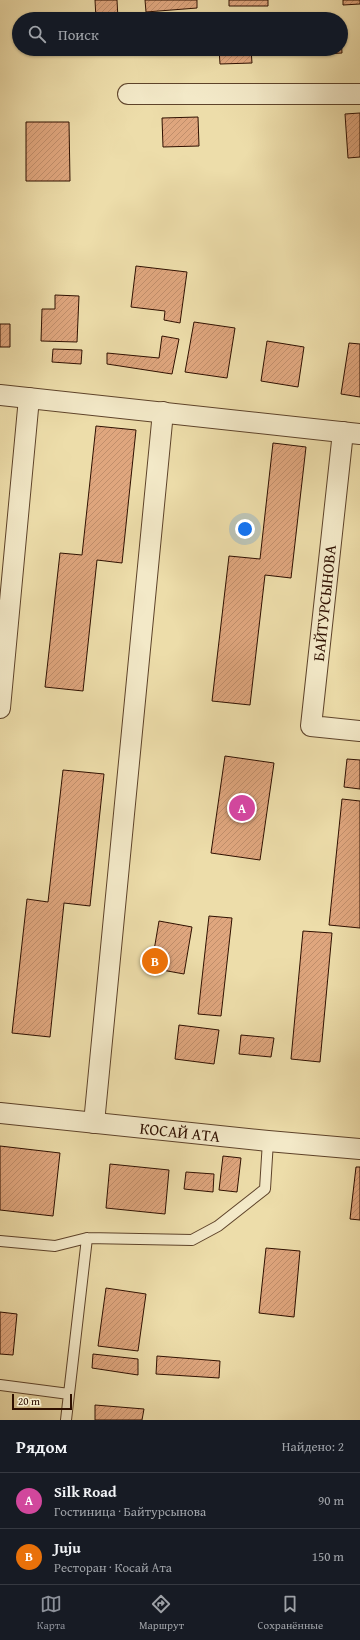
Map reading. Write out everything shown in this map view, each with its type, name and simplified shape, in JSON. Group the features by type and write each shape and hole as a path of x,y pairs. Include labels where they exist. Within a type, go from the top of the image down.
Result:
{"street":[{"path":"128,94 360,94"},
{"name":"БАЙТУРСЫНОВА","path":"0,395 351,433 311,726 360,731"},
{"path":"0,708 29,398"},
{"path":"94,1123 162,412"},
{"name":"КОСАЙ АТА","path":"0,1113 360,1149"}],"lane":[{"path":"0,1241 55,1246 87,1238 192,1240 218,1226 265,1189 268,1141"},
{"path":"66,1420 87,1238"},
{"path":"0,1385 69,1394"}],"building":[{"path":"95,0 117,0 118,12 96,12"},
{"path":"145,0 197,0 197,8 146,12"},
{"path":"229,0 268,0 268,6 229,6"},
{"path":"343,0 360,0 360,4 343,5"},
{"path":"219,56 252,56 252,63 220,64"},
{"path":"360,113 360,157 348,158 345,114"},
{"path":"198,117 199,146 163,147 162,118"},
{"path":"26,122 69,122 70,181 26,181"},
{"path":"136,266 187,272 180,323 164,320 165,311 131,307"},
{"path":"55,295 79,296 77,342 41,341 42,309 55,309"},
{"path":"194,322 235,328 227,378 185,372"},
{"path":"0,324 10,324 10,347 0,347"},
{"path":"162,336 179,339 172,374 107,364 107,353 159,358"},
{"path":"267,341 304,347 298,387 261,381"},
{"path":"349,343 360,344 360,397 341,394"},
{"path":"53,349 82,350 81,364 52,362"},
{"path":"96,426 136,430 122,563 97,560 83,691 45,687 60,553 82,555"},
{"path":"273,443 306,447 291,578 265,575 250,705 212,701 229,556 260,559"},
{"path":"225,756 274,763 260,860 211,853"},
{"path":"347,759 360,760 360,789 344,787"},
{"path":"63,770 104,774 90,906 64,903 50,1037 12,1033 27,899 48,902"},
{"path":"342,799 360,801 360,928 329,925"},
{"path":"209,916 232,918 221,1016 198,1014"},
{"path":"159,921 192,927 184,974 151,968"},
{"path":"303,931 332,933 320,1062 291,1059"},
{"path":"179,1025 219,1030 214,1064 175,1059"},
{"path":"241,1035 274,1038 271,1057 239,1054"},
{"path":"0,1146 60,1153 53,1216 0,1210"},
{"path":"223,1156 241,1158 237,1192 219,1190"},
{"path":"110,1164 169,1170 165,1214 106,1208"},
{"path":"356,1167 360,1167 360,1220 350,1219"},
{"path":"186,1172 214,1174 213,1192 184,1189"},
{"path":"266,1248 300,1251 294,1317 259,1313"},
{"path":"106,1288 146,1294 138,1351 98,1346"},
{"path":"0,1312 17,1314 13,1355 0,1354"},
{"path":"93,1354 138,1359 138,1375 92,1368"},
{"path":"157,1356 220,1361 219,1378 156,1374"},
{"path":"95,1405 144,1409 142,1420 95,1420"}],"place":[{"name":"Silk Road","path":"242,808"},
{"name":"Juju","path":"155,961"}]}
